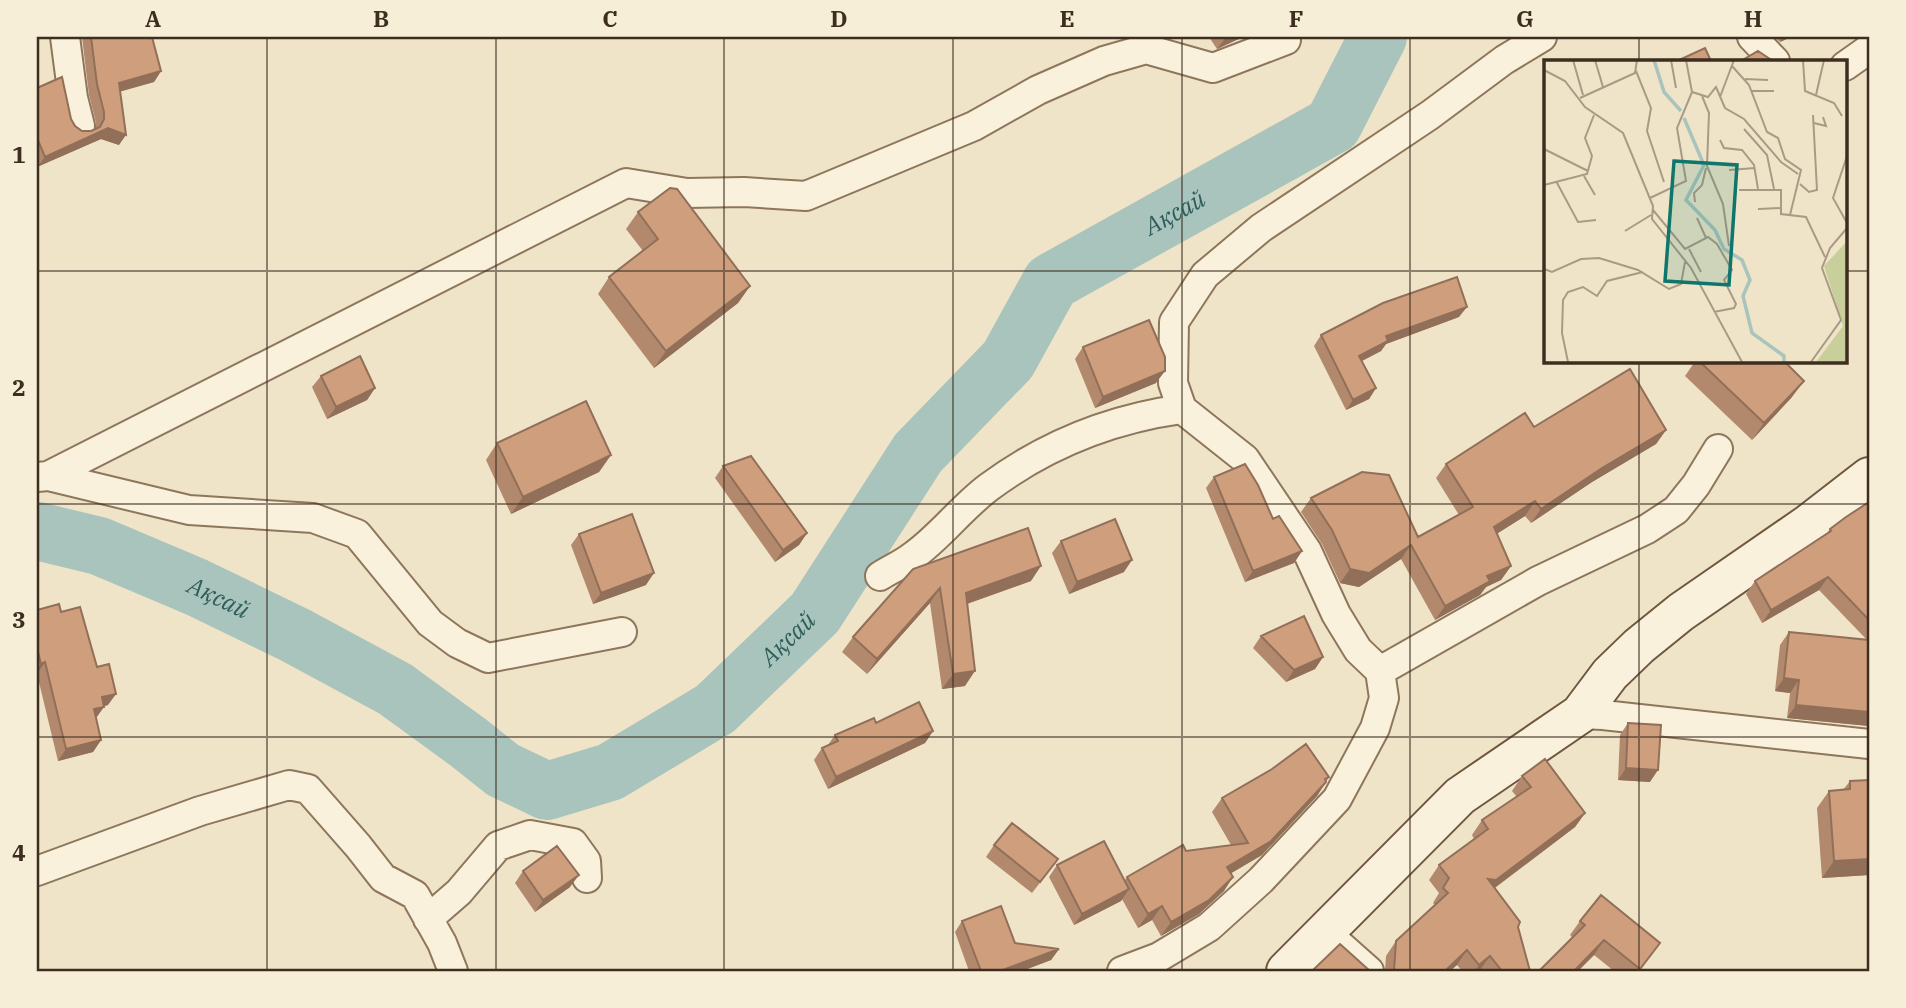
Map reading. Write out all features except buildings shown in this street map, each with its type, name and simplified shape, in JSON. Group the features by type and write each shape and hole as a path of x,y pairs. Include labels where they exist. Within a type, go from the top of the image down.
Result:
{"street":[{"path":"65,37 73,98 80,126"},
{"path":"1122,971 1159,957 1209,927 1261,880 1337,799 1374,728 1384,698 1380,671 1358,650 1336,614 1307,551 1245,459 1182,408 1173,383 1174,322 1205,275 1261,228 1430,115 1504,60 1542,37"},
{"path":"1752,37 1774,60"},
{"path":"43,477 626,183 687,193 806,195 974,126 1038,90 1104,61 1146,49 1213,68 1286,40"},
{"path":"1846,65 1869,49"},
{"path":"880,576 914,556 988,488 1036,457 1098,427 1144,414 1182,408"},
{"path":"1380,671 1538,581 1647,529 1676,510 1696,485 1718,449"},
{"path":"43,477 189,510 313,518 357,534 430,624 457,643 488,658 622,632"},
{"path":"1286,971 1460,796 1580,714 1610,674 1681,612 1807,525 1869,477"},
{"path":"1580,714 1869,744"},
{"path":"37,871 200,811 289,785 308,789 358,845 383,878 415,895 442,943 453,971"},
{"path":"428,919 459,892 498,846 530,835 573,843 586,861 587,878"},
{"path":"1324,931 1369,971"}],"waterway":[{"name":"Ақсай","path":"37,531 99,546 196,587 295,635 395,689 503,770 547,791 610,772 715,709 815,613 918,453 1008,360 1051,282 1333,125 1378,37"}]}
